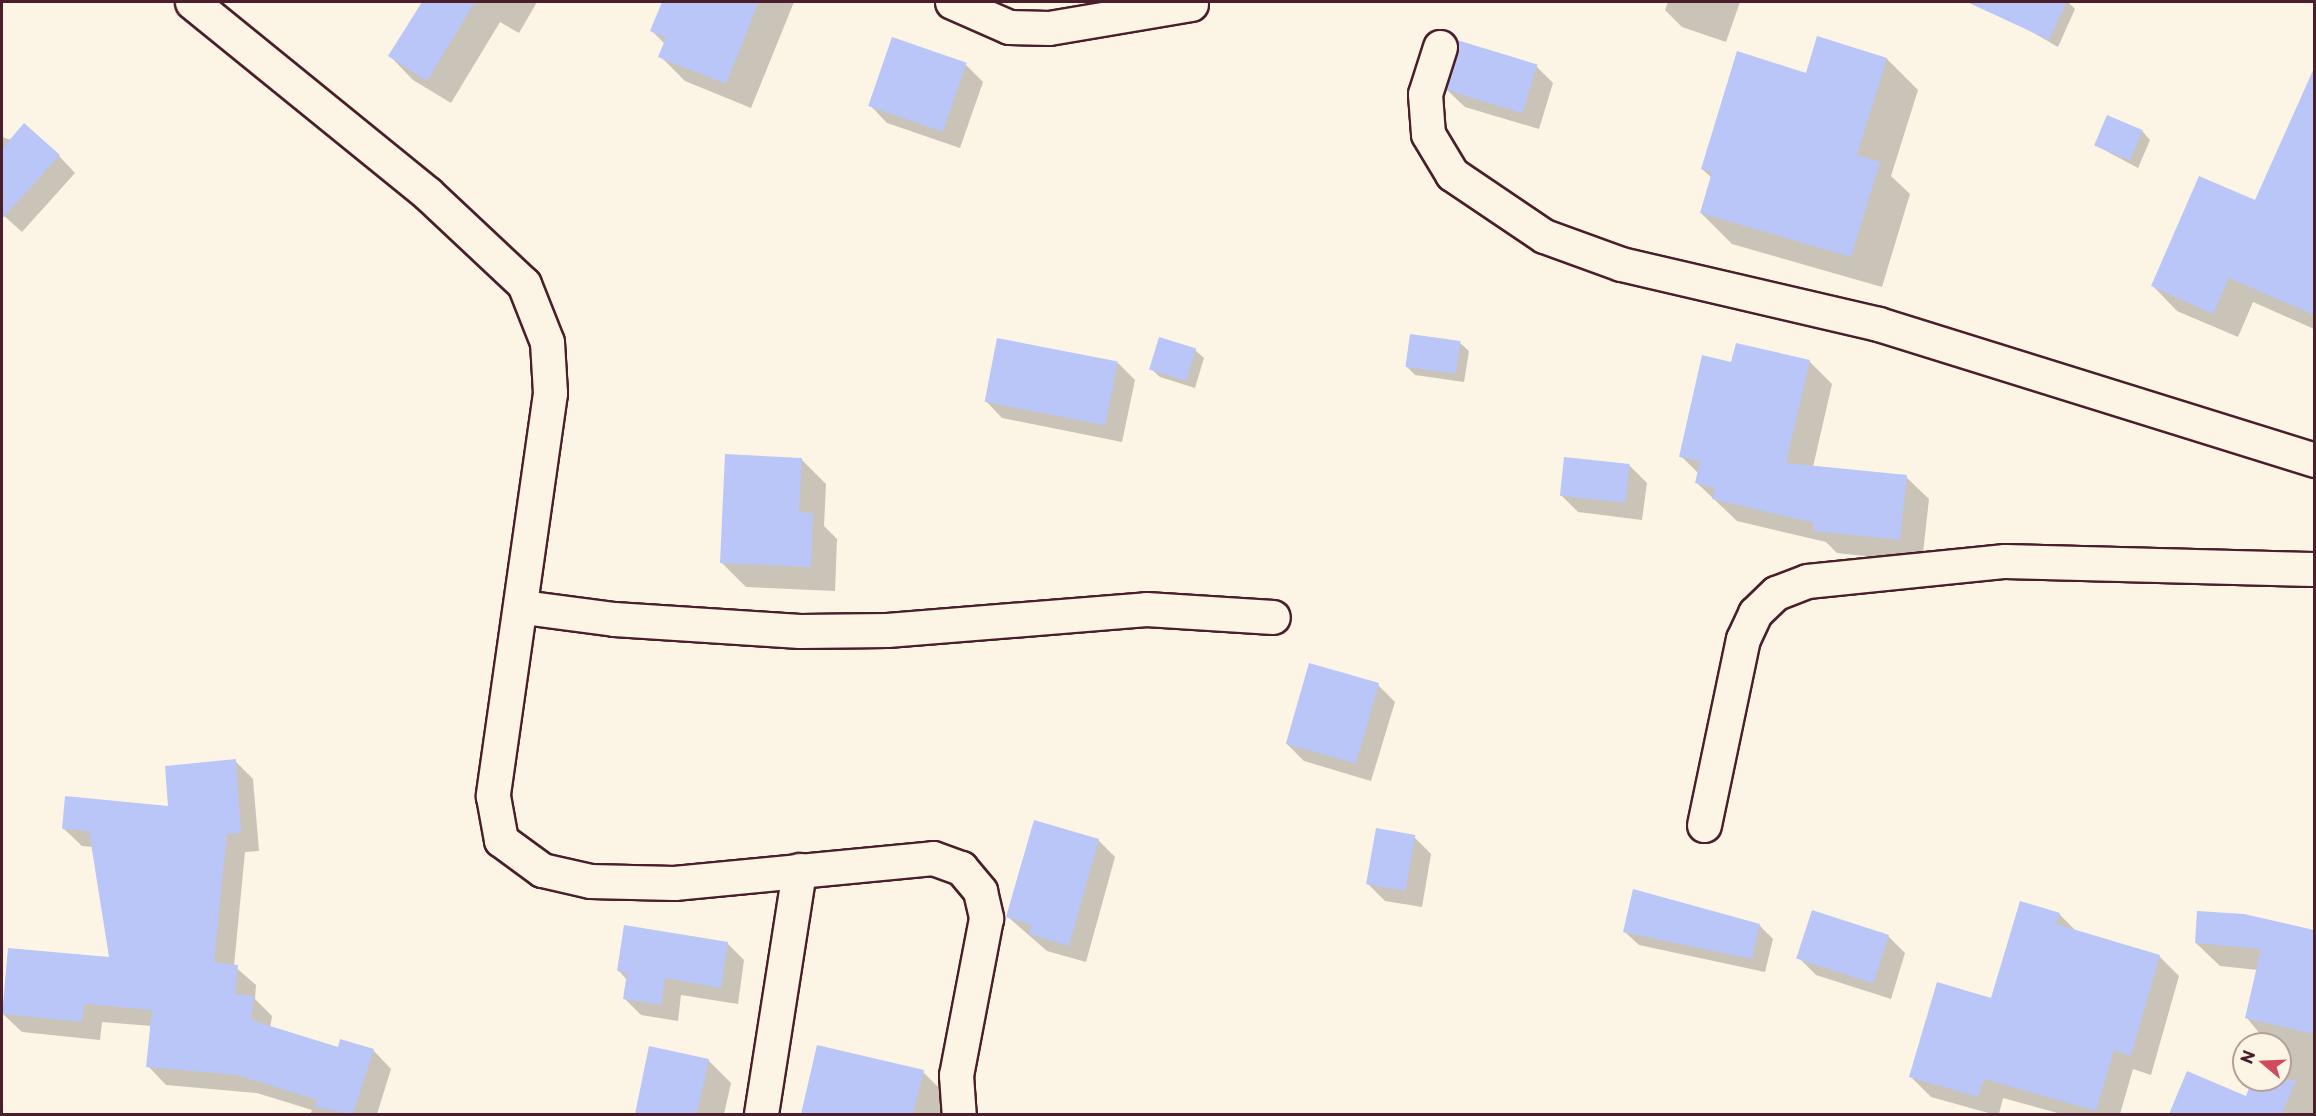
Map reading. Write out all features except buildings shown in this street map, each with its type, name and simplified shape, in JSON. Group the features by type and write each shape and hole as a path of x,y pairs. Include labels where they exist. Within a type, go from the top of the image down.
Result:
{"street":[{"path":"192,2 427,193 524,284 547,342 550,393 523,607 494,796 501,840 542,870 590,881 674,883 933,858 961,868 980,891 986,918 956,1075 959,1114"},
{"path":"952,2 1009,27 1039,28 1191,4"},
{"path":"1440,47 1425,94 1428,134 1452,174 1544,236 1621,264 1878,324 2314,460"},
{"path":"1704,825 1743,639 1755,613 1776,594 1807,581 2005,561 2314,569"},
{"path":"523,607 614,620 800,631 887,630 1146,609 1273,617"},
{"path":"761,1114 799,870"}]}
